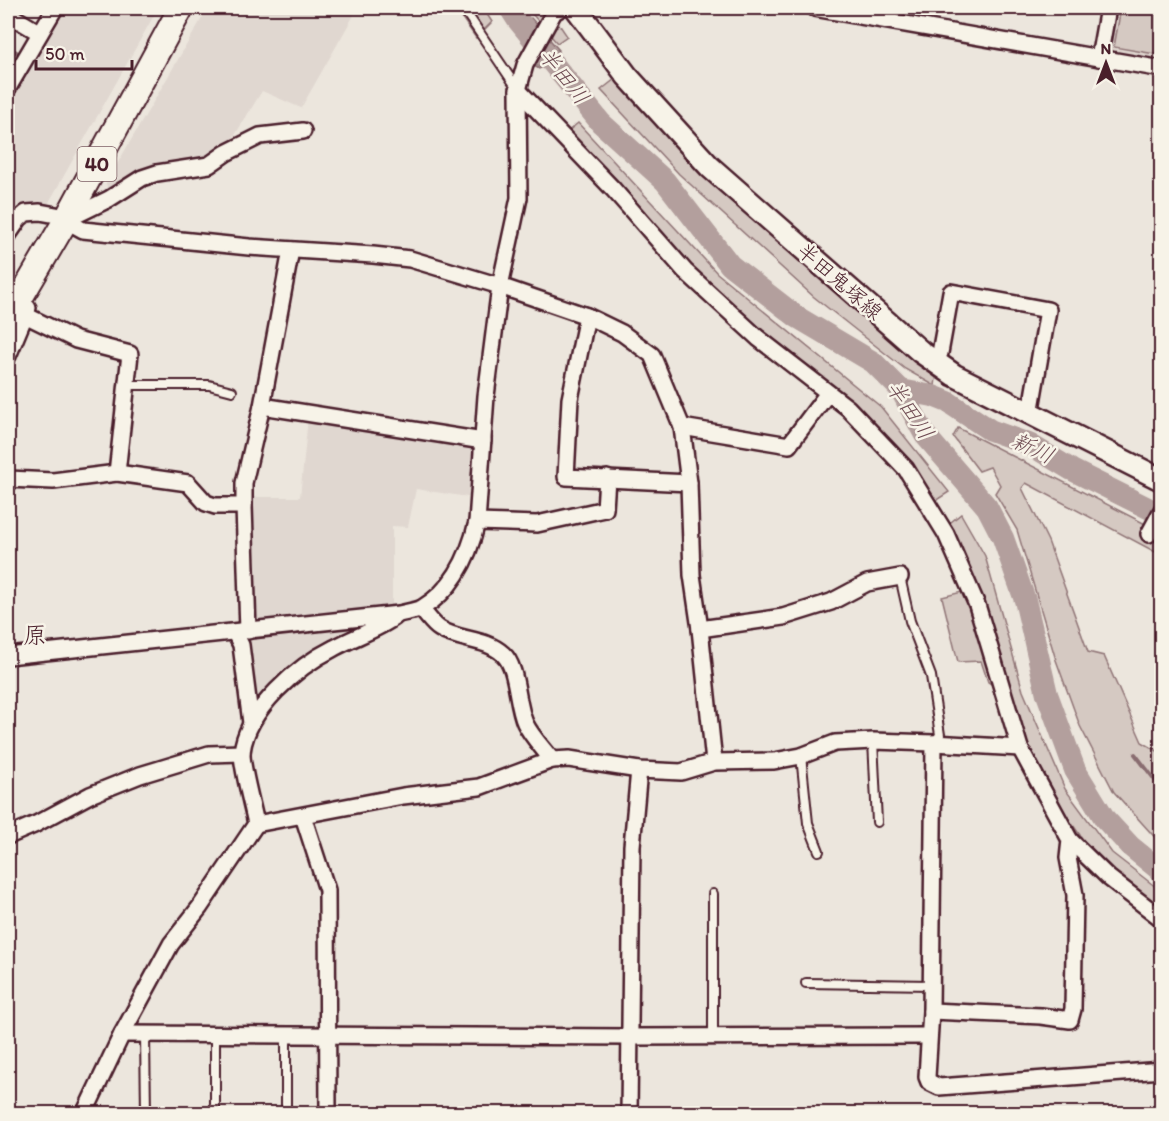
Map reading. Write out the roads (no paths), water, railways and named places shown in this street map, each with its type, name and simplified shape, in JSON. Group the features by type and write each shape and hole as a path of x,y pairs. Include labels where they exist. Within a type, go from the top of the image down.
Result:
{"main road":[{"name":"半田鬼塚線","path":"576,8 627,76 710,167 934,361 954,375 1161,480"},
{"name":"40","path":"16,317 46,254 175,10"}],"street":[{"path":"8,88 55,8"},
{"path":"814,8 850,11 1161,69"},
{"path":"1099,58 1108,8"},
{"path":"8,656 399,614 421,609 450,585 463,566 477,522 486,396 500,286 519,198 518,90 525,65 558,10"},
{"path":"8,14 40,33"},
{"path":"518,90 613,189 685,271 758,338 848,408 906,469 946,534 977,604 1020,748 1070,840 1109,878 1161,919"},
{"path":"66,220 109,199 142,178 158,173 209,165 226,153 260,136 303,130"},
{"path":"8,235 18,219 26,213 39,212 56,215 83,230 249,247 410,259 500,286 587,316 622,333 652,355 682,427 689,483 692,575 714,762"},
{"path":"84,1113 122,1034 171,944 200,907 256,824 242,753 250,723 241,645 244,483 262,406 291,250"},
{"path":"934,361 940,353 951,292 1048,310 1030,414"},
{"path":"587,316 570,399 566,477 689,483"},
{"path":"8,356 16,317 76,340 130,354 117,473"},
{"path":"682,427 789,445 828,393"},
{"path":"262,406 483,441"},
{"path":"8,479 53,481 117,473 188,483 206,503 215,506 244,506"},
{"path":"477,522 537,524 605,510 607,478"},
{"path":"1149,534 1161,510"},
{"path":"700,629 783,617 831,602 867,583 900,576"},
{"path":"421,609 438,628 449,634 493,646 504,654 512,664 519,707 526,725 552,760"},
{"path":"250,723 271,697 305,665 333,648 387,623 399,614"},
{"path":"256,824 403,796 479,787 552,760 569,759 639,770 681,772 714,762 774,761 801,756 835,743 873,741 1020,748"},
{"path":"934,743 931,1011 927,1077 929,1082 939,1087 1161,1070"},
{"path":"8,836 90,795 140,775 209,754 242,753"},
{"path":"629,1113 632,846 639,770"},
{"path":"303,816 327,890 328,1113"},
{"path":"931,1011 1041,1016 1070,1020 1073,1009 1075,895 1068,858 1070,840"},
{"path":"122,1034 928,1036"}],"lane":[{"path":"463,8 518,90"},
{"path":"127,385 209,385 232,391"},
{"path":"900,576 910,621 931,676 940,735 934,743"},
{"path":"873,741 878,822"},
{"path":"801,756 808,824 819,851"},
{"path":"713,894 713,1036"},
{"path":"806,983 931,985"},
{"path":"145,1034 146,1113"},
{"path":"215,1034 215,1113"},
{"path":"286,1035 286,1113"}],"water":[{"path":"503,8 527,21 531,18 559,50 547,65 539,69 534,66 529,38 526,38 526,34 520,27 515,27 508,16 504,15"}],"waterway":[{"name":"新川","path":"510,8 601,123 665,181 730,265 797,317 873,362 901,390 925,435 987,507 1003,538 1025,600 1047,694 1075,770 1105,819 1130,846 1162,872"},
{"path":"8,47 18,53"},
{"name":"新川","path":"901,390 933,396 948,402 990,430 1029,444 1072,470 1162,515"},
{"path":"1135,754 1162,789"}],"district":[{"name":"原","path":"35,634"}],"water label":[{"name":"半田川","path":"564,76"},
{"name":"半田川","path":"910,410"}]}
